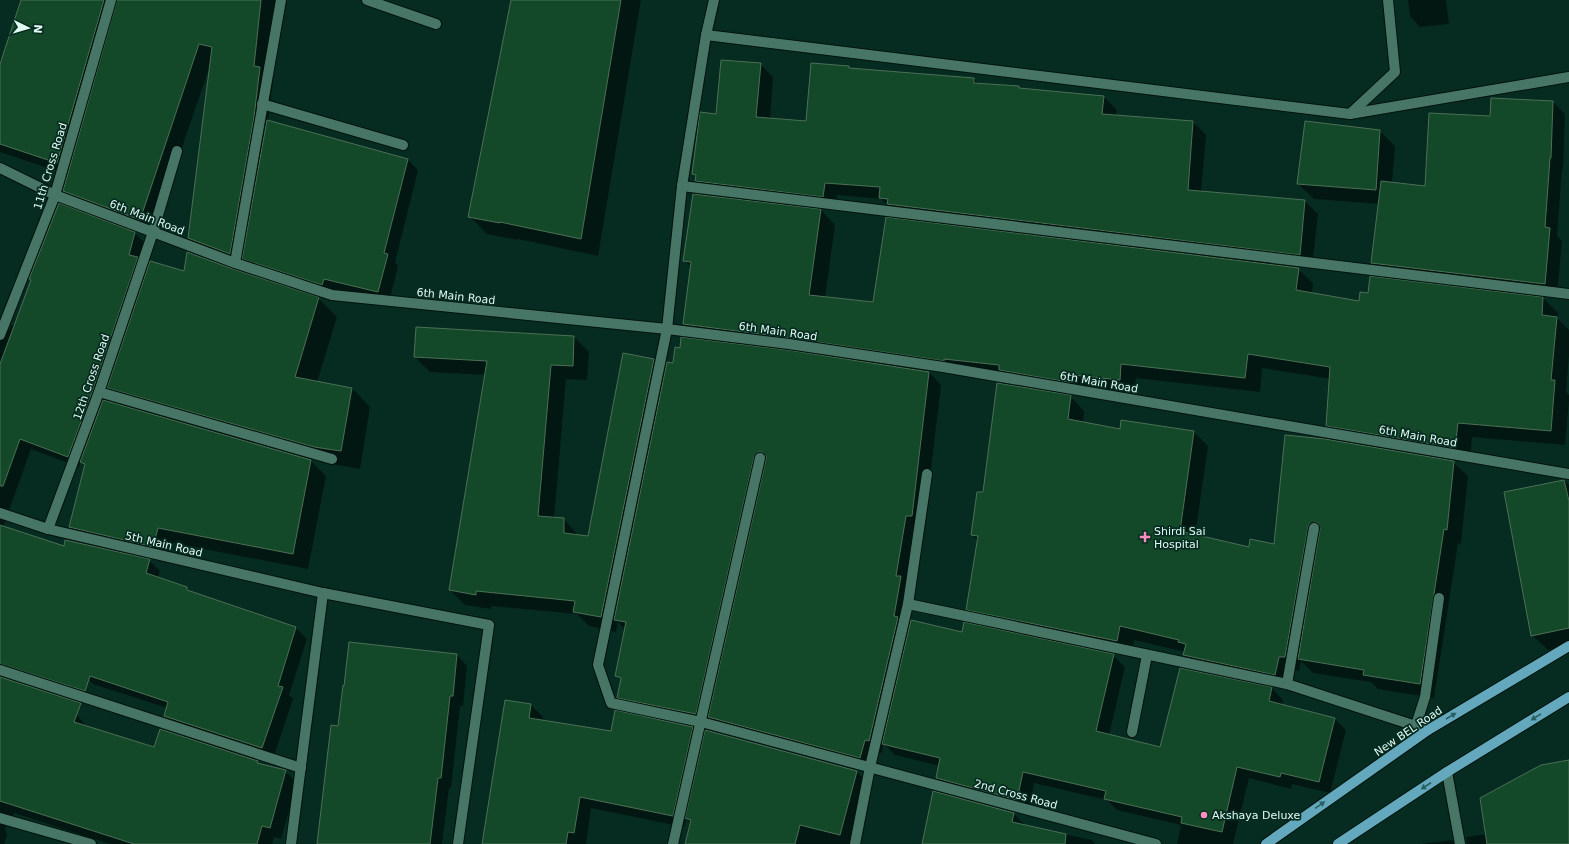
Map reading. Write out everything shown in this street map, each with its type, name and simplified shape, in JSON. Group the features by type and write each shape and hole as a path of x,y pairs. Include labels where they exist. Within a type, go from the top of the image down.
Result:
{"main road":[{"name":"New BEL Road","path":"1266,844 1428,730 1569,646"},
{"path":"1338,844 1447,772 1569,696"}],"street":[{"name":"11th Cross Road","path":"0,335 55,195 111,0"},
{"path":"235,263 280,0"},
{"path":"367,0 436,24"},
{"path":"666,329 682,186 706,35 714,0"},
{"path":"1350,114 1395,72 1388,0"},
{"path":"706,35 1350,114 1569,77"},
{"path":"262,104 403,145"},
{"name":"12th Cross Road","path":"48,529 99,392 153,232 177,151"},
{"name":"6th Main Road","path":"0,168 55,195 235,263 332,295 666,329 788,344 943,367 1569,474"},
{"path":"682,186 1569,294"},
{"name":"2nd Cross Road","path":"666,329 598,665 611,703 701,722 1156,844"},
{"path":"99,392 332,459"},
{"path":"673,844 760,458"},
{"path":"855,844 870,767 908,604 927,474"},
{"name":"5th Main Road","path":"0,514 48,529 323,593 489,625 458,844"},
{"path":"1287,684 1314,528"},
{"path":"291,844 323,593"},
{"path":"1416,725 1425,697 1439,598"},
{"path":"908,604 1287,684 1428,730"},
{"path":"1132,732 1147,655"},
{"path":"0,670 301,768"},
{"path":"1447,772 1460,844"},
{"path":"0,818 91,844"}],"building":[{"path":"21,0 104,0 57,163 0,144 0,64"},
{"path":"117,0 261,0 254,66 260,67 254,117 230,254 188,238 212,47 199,44 140,220 63,191"},
{"path":"511,0 621,0 581,239 500,222 468,217"},
{"path":"721,60 761,63 756,117 806,121 811,63 849,66 849,68 974,78 974,83 1019,86 1019,88 1104,96 1102,114 1193,121 1188,190 1305,200 1300,255 887,204 888,199 879,198 880,187 825,183 823,197 695,181 696,175 692,174 700,112 716,114"},
{"path":"1491,98 1553,101 1551,158 1545,227 1550,228 1545,284 1371,263 1381,181 1425,186 1429,113 1490,116"},
{"path":"267,120 408,159 384,253 388,254 378,292 324,279 322,285 242,259"},
{"path":"1305,121 1380,130 1376,190 1297,184"},
{"path":"693,194 821,209 809,295 873,302 886,217 1299,268 1296,290 1359,301 1360,292 1368,293 1370,276 1543,297 1542,315 1557,317 1551,380 1555,380 1551,431 1458,423 1455,448 1326,426 1330,367 1248,354 1245,378 1121,364 1120,380 1073,375 1072,383 999,370 999,365 944,359 944,361 683,324 691,262 683,261"},
{"path":"59,203 135,232 129,255 138,257 93,390 68,457 20,439 3,486 0,486 0,364 31,280 29,279"},
{"path":"187,252 233,269 319,297 295,377 352,388 341,451 314,447 107,388 150,261 184,271"},
{"path":"416,327 574,336 573,366 551,365 538,516 564,518 564,533 588,536 623,353 654,359 601,617 573,612 575,601 476,591 476,595 449,590 487,361 414,357"},
{"path":"681,337 788,350 929,372 912,516 906,516 896,576 901,576 894,616 898,617 869,741 865,740 860,758 708,717 766,459 766,456 762,452 758,452 754,457 696,714 617,698 621,678 615,676 626,622 614,620 667,362 673,363 675,347 680,348"},
{"path":"997,383 1071,395 1068,419 1120,429 1121,420 1194,431 1180,531 1249,547 1250,539 1274,544 1285,435 1325,439 1454,461 1447,530 1444,529 1420,684 1363,675 1364,670 1298,659 1320,529 1318,523 1315,522 1309,524 1308,527 1285,657 1279,657 1275,675 1183,655 1186,644 1178,642 1179,640 1120,626 1117,641 966,610 978,536 971,535 977,492 983,492"},
{"path":"103,400 311,460 293,554 158,528 153,547 69,527 85,464 80,462"},
{"path":"1564,480 1569,501 1569,628 1531,636 1504,492"},
{"path":"0,525 64,546 65,540 150,559 146,573 187,587 187,590 296,627 278,686 283,687 262,748 164,716 168,702 90,676 85,691 0,664"},
{"path":"911,620 962,632 964,622 1114,654 1096,731 1160,747 1180,668 1272,687 1269,701 1335,718 1319,782 1281,773 1280,777 1237,767 1222,832 1181,823 1182,817 1104,799 1106,791 1023,772 1017,800 936,778 940,758 882,744"},
{"path":"349,642 457,654 453,696 450,696 441,778 438,778 430,844 317,844 331,725 338,726"},
{"path":"0,677 81,703 74,722 154,747 160,729 258,761 257,763 286,770 270,828 262,826 257,844 134,844 0,801"},
{"path":"505,700 531,704 529,718 611,731 615,710 693,727 673,816 580,797 574,833 568,832 566,844 482,844"},
{"path":"705,730 857,771 840,835 800,825 795,844 685,844 691,820 685,818"},
{"path":"1569,760 1569,844 1487,844 1480,798 1541,765"},
{"path":"933,791 1014,813 1012,822 1066,834 1065,844 922,844"}],"place":[{"name":"Shirdi Sai Hospital","path":"1145,537"},
{"name":"Akshaya Deluxe","path":"1204,815"}]}
